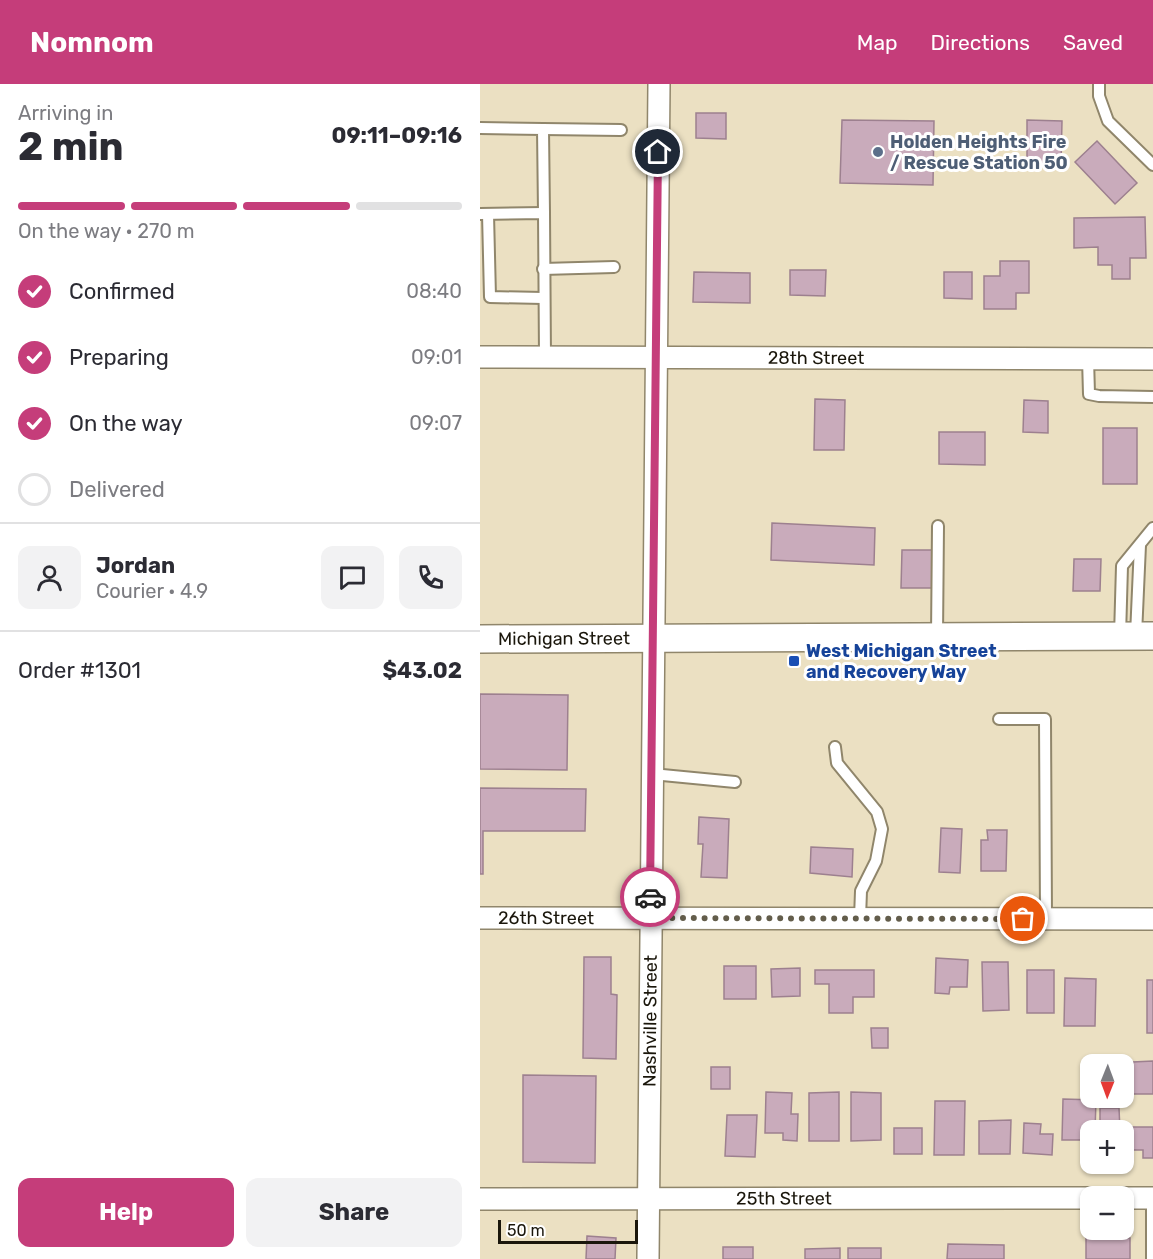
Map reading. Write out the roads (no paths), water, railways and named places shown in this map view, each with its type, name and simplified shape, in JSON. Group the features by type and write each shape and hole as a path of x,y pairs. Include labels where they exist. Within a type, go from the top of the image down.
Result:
{"street":[{"name":"Nashville Street","path":"648,1259 659,84"},
{"name":"28th Street","path":"480,357 1153,359"},
{"name":"Michigan Street","path":"480,639 1136,636"},
{"name":"26th Street","path":"480,918 1153,919"},
{"name":"25th Street","path":"480,1199 1080,1198"},
{"path":"1134,1198 1153,1198"}],"lane":[{"path":"1099,84 1099,96 1108,122 1153,165"},
{"path":"480,128 621,130"},
{"path":"543,129 544,357"},
{"path":"543,213 484,214 490,297 543,298"},
{"path":"543,269 614,267"},
{"path":"1088,358 1089,394 1153,397"},
{"path":"937,637 938,525"},
{"path":"1136,636 1122,566 1153,528"},
{"path":"1136,636 1140,545"},
{"path":"999,719 1045,719 1046,919"},
{"path":"835,747 837,763 877,812 882,829 876,861 861,891 860,918"},
{"path":"652,774 735,783"},
{"path":"1152,1259 1153,1198"}],"place":[{"name":"Holden Heights Fire / Rescue Station 50","path":"878,152"},
{"name":"West Michigan Street and Recovery Way","path":"794,661"}]}
